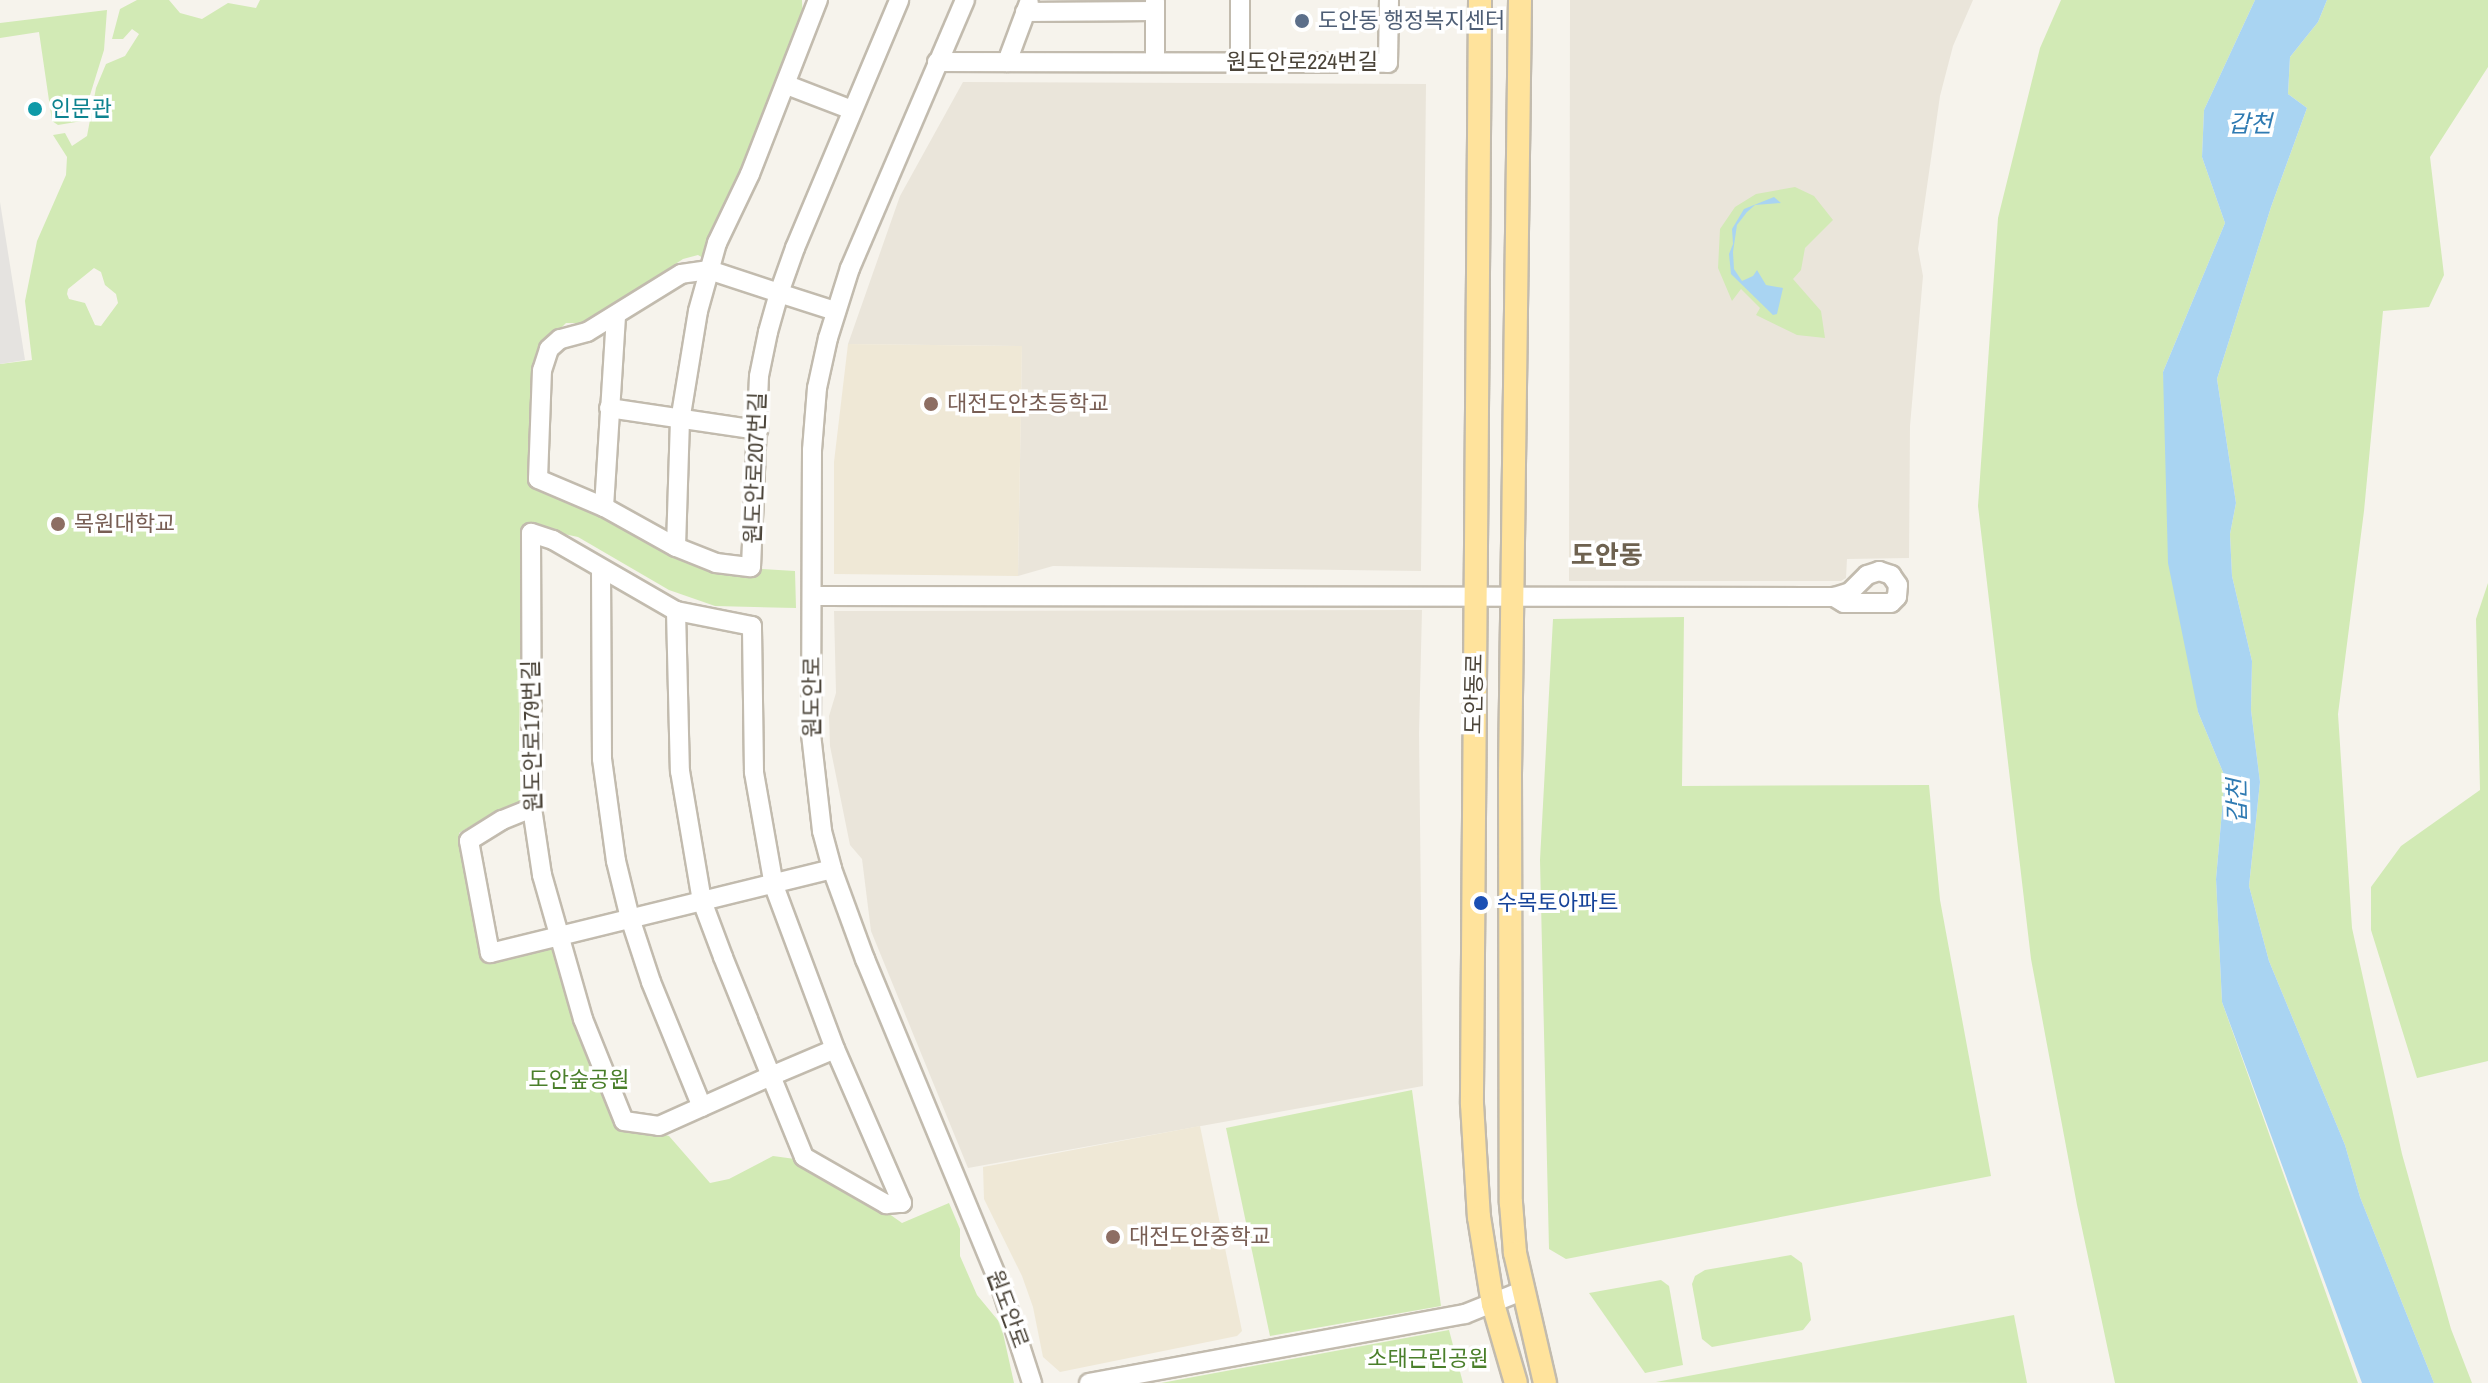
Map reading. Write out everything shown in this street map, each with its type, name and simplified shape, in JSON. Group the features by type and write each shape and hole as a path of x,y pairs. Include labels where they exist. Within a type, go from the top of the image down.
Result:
{"main road":[{"name":"도안동로","path":"1480,0 1472,1104 1479,1217 1493,1304 1516,1383"},
{"name":"도안동로","path":"1520,0 1513,599 1511,1203 1522,1291 1545,1383"}],"street":[{"path":"676,547 680,421 691,340 709,270 787,85 818,0"},
{"name":"원도안로207번길","path":"709,270 681,274 587,332 560,339 549,349 541,387 538,479 604,507 676,547 716,563 751,567 759,376 779,293 899,0"},
{"name":"원도안로","path":"965,0 890,168 835,311 815,403 813,758 822,831 832,869 865,959 991,1263 1032,1383"},
{"path":"1240,0 1240,63"},
{"name":"원도안로224번길","path":"937,62 1388,63 1389,0"},
{"path":"1007,62 1027,6 1155,6 1155,62"},
{"path":"787,85 852,110"},
{"path":"709,270 835,311"},
{"path":"604,507 616,315"},
{"path":"609,408 680,421 758,430"},
{"name":"원도안로179번길","path":"601,569 553,540 531,533 532,808 542,875 557,936 583,1019 624,1121 659,1126 835,1049"},
{"path":"676,611 680,771 702,901 804,1157 886,1204 902,1203 835,1049 774,886 754,772 752,626 676,611 601,569 602,759 616,861 630,918 702,1107"},
{"path":"812,596 1834,597"},
{"path":"532,808 502,820 469,841 490,953 774,886 832,869"},
{"path":"1089,1383 1465,1314 1522,1291"}],"shaded area":[{"path":"1570,0 1973,0 1953,46 1940,96 1918,249 1923,276 1910,426 1909,558 1847,559 1846,578 1841,581 1569,581"},
{"path":"963,82 1426,84 1421,571 1053,566 1018,576 1022,346 848,344 900,196"},
{"path":"0,202 25,360 0,364"},
{"name":"대전도안초등학교","path":"848,344 1022,346 1018,576 834,574 834,462"},
{"path":"1422,610 1419,733 1423,1086 968,1168 871,931 862,859 850,845 830,746 829,716 836,693 834,611"},
{"name":"대전도안중학교","path":"1200,1126 1242,1331 1237,1336 1060,1372 1043,1357 1033,1307 1022,1276 984,1199 983,1167"}],"green space":[{"name":"도안숲공원","path":"137,0 169,0 180,13 202,19 228,3 256,8 260,0 802,0 803,23 713,252 703,258 698,255 683,259 586,323 566,323 543,346 538,481 716,566 795,571 796,608 715,606 669,590 578,537 522,525 519,749 523,797 516,808 498,810 459,833 481,949 489,963 551,942 557,947 622,1122 669,1136 710,1183 729,1179 773,1156 795,1159 847,1184 902,1223 949,1203 960,1229 960,1256 977,1295 1001,1324 1014,1383 0,1383 0,364 32,360 25,301 37,241 66,175 67,157 53,135 65,133 72,146 87,136 96,88 106,64 125,56 139,34 132,29 123,39 112,39 120,9","holes":["94,268 101,272 105,285 116,294 118,303 101,326 95,325 85,303 69,299 67,294 68,289"]},
{"path":"2061,0 2255,0 2204,110 2202,157 2225,223 2163,372 2198,712 2225,777 2216,879 2222,1002 2358,1383 2115,1383 2077,1205 2031,959 1978,506 1998,218 2040,48"},
{"path":"2327,0 2488,0 2488,67 2430,157 2444,275 2429,307 2383,311 2364,511 2338,714 2352,928 2402,1154 2451,1329 2472,1383 2434,1383 2360,1197 2345,1145 2269,961 2249,886 2260,782 2251,710 2252,661 2232,576 2230,534 2236,503 2217,379 2271,207 2307,108 2288,94 2290,57 2318,22"},
{"path":"107,10 104,50 82,121 58,125 52,121 39,32 0,38 0,23"},
{"path":"1795,187 1814,196 1833,220 1805,248 1801,270 1793,279 1821,311 1825,338 1797,335 1756,315 1760,308 1741,289 1732,301 1718,268 1720,229 1735,207 1756,194"},
{"path":"2488,583 2488,1061 2417,1078 2371,930 2371,887 2401,846 2480,790 2476,619"},
{"path":"1684,617 1682,786 1929,785 1940,900 1991,1176 1566,1259 1549,1249 1540,860 1553,619"},
{"path":"1412,1090 1441,1306 1270,1336 1226,1128"},
{"path":"1791,1255 1802,1263 1811,1320 1803,1330 1712,1347 1702,1339 1692,1284 1695,1276 1705,1270"},
{"path":"1661,1280 1669,1286 1683,1365 1645,1373 1589,1293"},
{"path":"2014,1315 2027,1383 1656,1382"},
{"name":"소태근린공원","path":"1449,1330 1463,1383 1161,1383"}],"water":[{"name":"갑천","path":"2255,0 2327,0 2318,22 2290,57 2288,94 2307,108 2271,207 2217,379 2236,503 2230,534 2232,576 2252,661 2251,710 2260,782 2249,886 2269,961 2345,1145 2360,1197 2434,1383 2362,1383 2222,1002 2216,879 2225,777 2198,712 2168,563 2163,372 2225,223 2202,157 2204,110"},
{"path":"1774,197 1781,203 1755,205 1737,225 1733,252 1734,269 1742,281 1753,276 1757,270 1766,285 1783,288 1777,314 1773,315 1731,274 1729,254 1733,244 1732,229 1744,209"}],"place":[{"name":"도안동 행정복지센터","path":"1302,21"},
{"name":"인문관","path":"35,109"},
{"name":"대전도안초등학교","path":"931,404"},
{"name":"목원대학교","path":"58,524"},
{"name":"수목토아파트","path":"1481,903"},
{"name":"대전도안중학교","path":"1113,1237"}],"district":[{"name":"도안동","path":"1607,555"}]}
